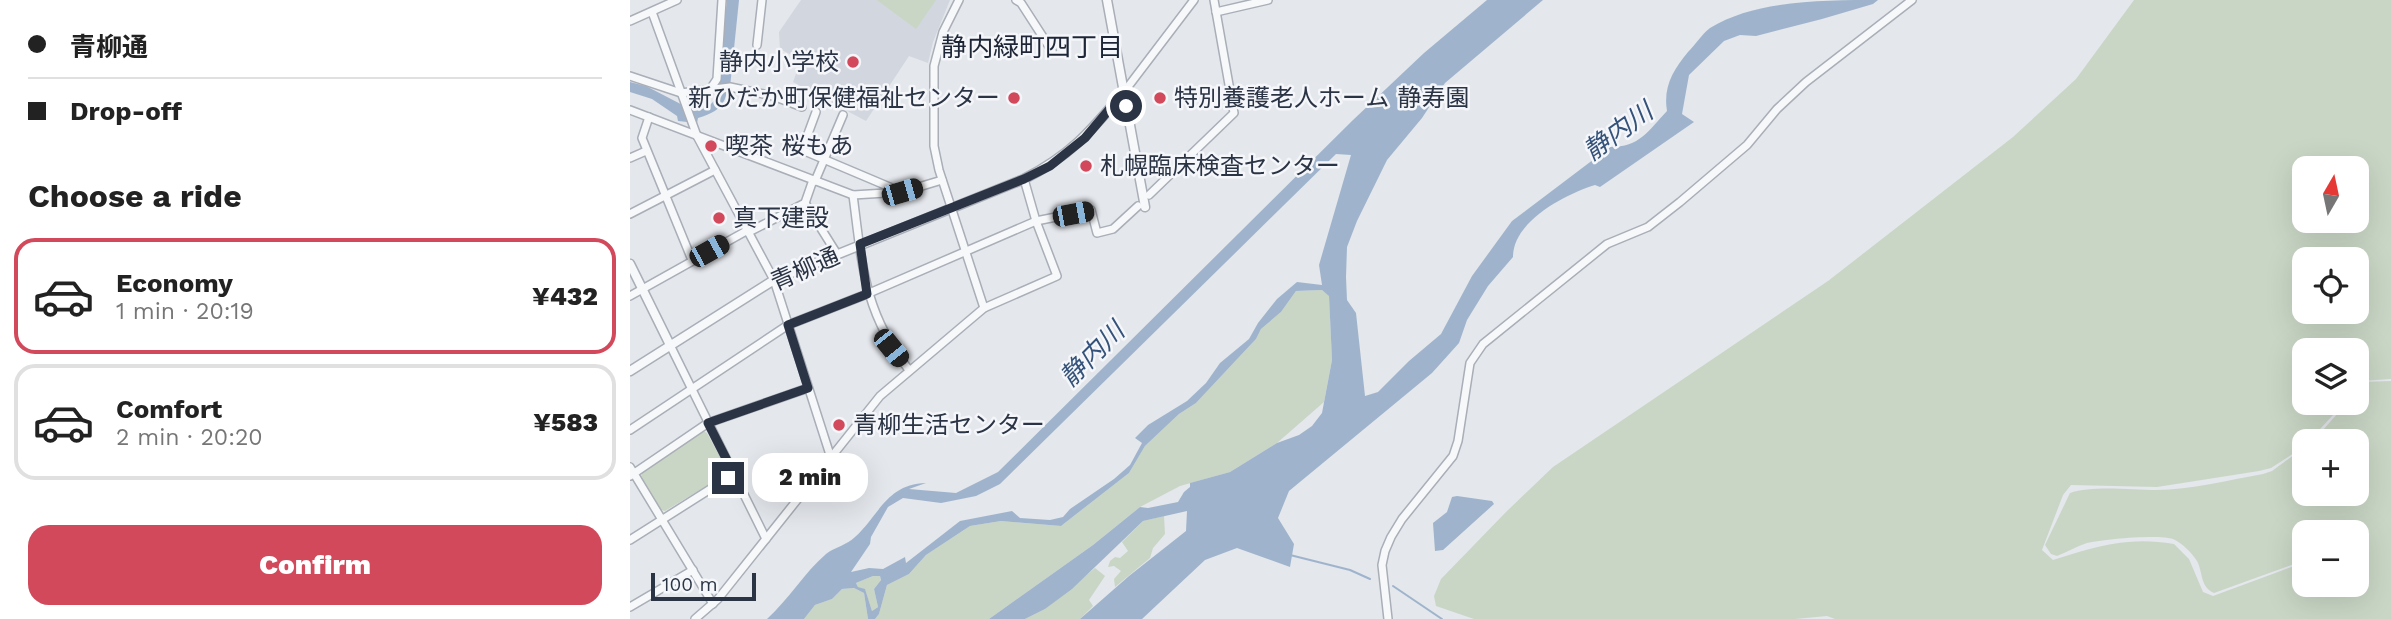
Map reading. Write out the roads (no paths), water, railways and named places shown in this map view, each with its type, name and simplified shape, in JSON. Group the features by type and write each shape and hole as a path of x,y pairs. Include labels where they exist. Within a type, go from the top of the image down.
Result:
{"street":[{"path":"630,21 677,0"},
{"path":"714,88 717,79 722,0"},
{"path":"757,44 762,0"},
{"path":"959,0 943,32 933,74 934,146 942,180 984,308"},
{"path":"630,430 788,325 1036,221 1091,211 1097,233 1113,229 1142,206 1107,0"},
{"path":"1124,92 1194,0"},
{"path":"1149,195 1234,113 1214,0"},
{"path":"1216,12 1268,0"},
{"path":"1388,619 1382,565 1385,551 1402,519 1453,456 1458,441 1470,363 1483,344 1607,244 1648,228 1748,145 1777,108 1806,82 1912,0"},
{"path":"1021,1 1052,51"},
{"path":"652,12 697,136 774,280 831,458"},
{"path":"630,76 682,97 714,88 730,88 773,96 802,107"},
{"name":"青柳通","path":"630,371 774,280 1050,166 1085,138 1124,92"},
{"path":"630,110 853,195 902,192 942,180"},
{"path":"816,112 802,150 902,192"},
{"path":"630,296 692,260 805,203 843,116"},
{"path":"649,117 642,138 692,260"},
{"path":"630,158 646,151"},
{"path":"630,214 715,170"},
{"path":"695,619 713,604 880,396 984,308 1056,276 1024,179"},
{"path":"853,195 867,294 883,334 909,370"},
{"path":"805,203 837,254"},
{"path":"630,264 766,539"},
{"path":"713,604 631,473 708,423 808,388"},
{"path":"630,540 734,474"},
{"path":"630,607 693,570"}],"water":[{"path":"1487,0 1543,0 1445,83 1422,118 1387,160 1357,221 1347,247 1347,300 1356,313 1365,396 1378,392 1441,334 1472,276 1512,221 1610,147 1636,141 1654,125 1667,111 1666,94 1678,65 1710,28 1728,19 1769,7 1813,1 1878,0 1873,4 1822,19 1756,36 1740,35 1724,41 1689,75 1682,114 1694,122 1600,187 1595,185 1570,195 1531,221 1515,244 1513,257 1488,286 1467,320 1459,343 1432,373 1289,491 1278,518 1294,544 1290,567 1237,548 1205,560 1142,619 1080,619 1186,531 1187,511 1143,521 1072,589 1045,609 1025,619 989,619 1093,545 1140,507 1178,502 1190,487 1190,483 1230,472 1277,443 1299,435 1312,426 1322,413 1332,360 1329,296 1322,290 1296,291 1281,312 1261,329 1256,339 1196,403 1179,414 1145,446 1129,473 1061,526 1001,521 970,526 926,555 909,574 887,585 879,614 875,619 868,619 864,593 854,588 842,589 832,599 815,605 804,619 767,619 818,561 855,537 884,502 901,489 926,483 909,489 956,493 998,472 1424,53","holes":["1336,154 1351,155 1319,265 1322,285 1297,282 1277,299 1249,339 1220,363 1206,383 1187,401 1148,425 1135,438 1142,443 1130,465 1114,479 1070,509 1063,517 1050,520 1020,518 1012,511 960,521 906,563 905,557 883,569 869,568 851,572 870,544 871,537 888,507 903,498 941,503 976,496 1000,484","880,576 881,580 874,589 878,607 872,611 865,589 858,587 856,583"]},
{"path":"723,72 729,73 726,97 720,107 698,118 697,123 678,121 677,116 652,99 630,92 630,82 646,86 694,111 708,106 716,98"},
{"path":"1452,497 1492,501 1494,504 1443,550 1435,551 1433,523 1447,512"}],"waterway":[{"path":"724,87 733,0"},
{"path":"1290,555 1350,570 1370,579"},
{"path":"1393,586 1442,619"}],"place":[{"name":"静内小学校","path":"853,62"},
{"name":"新ひだか町保健福祉センター","path":"1014,98"},
{"name":"特別養護老人ホーム 静寿園","path":"1160,98"},
{"name":"喫茶 桜もあ","path":"711,146"},
{"name":"札幌臨床検査センター","path":"1086,166"},
{"name":"真下建設","path":"719,218"},
{"name":"青柳生活センター","path":"839,425"}],"district":[{"name":"静内緑町四丁目","path":"1032,47"}],"water label":[{"name":"静内川","path":"1618,131"},
{"name":"静内川","path":"1092,354"}]}
